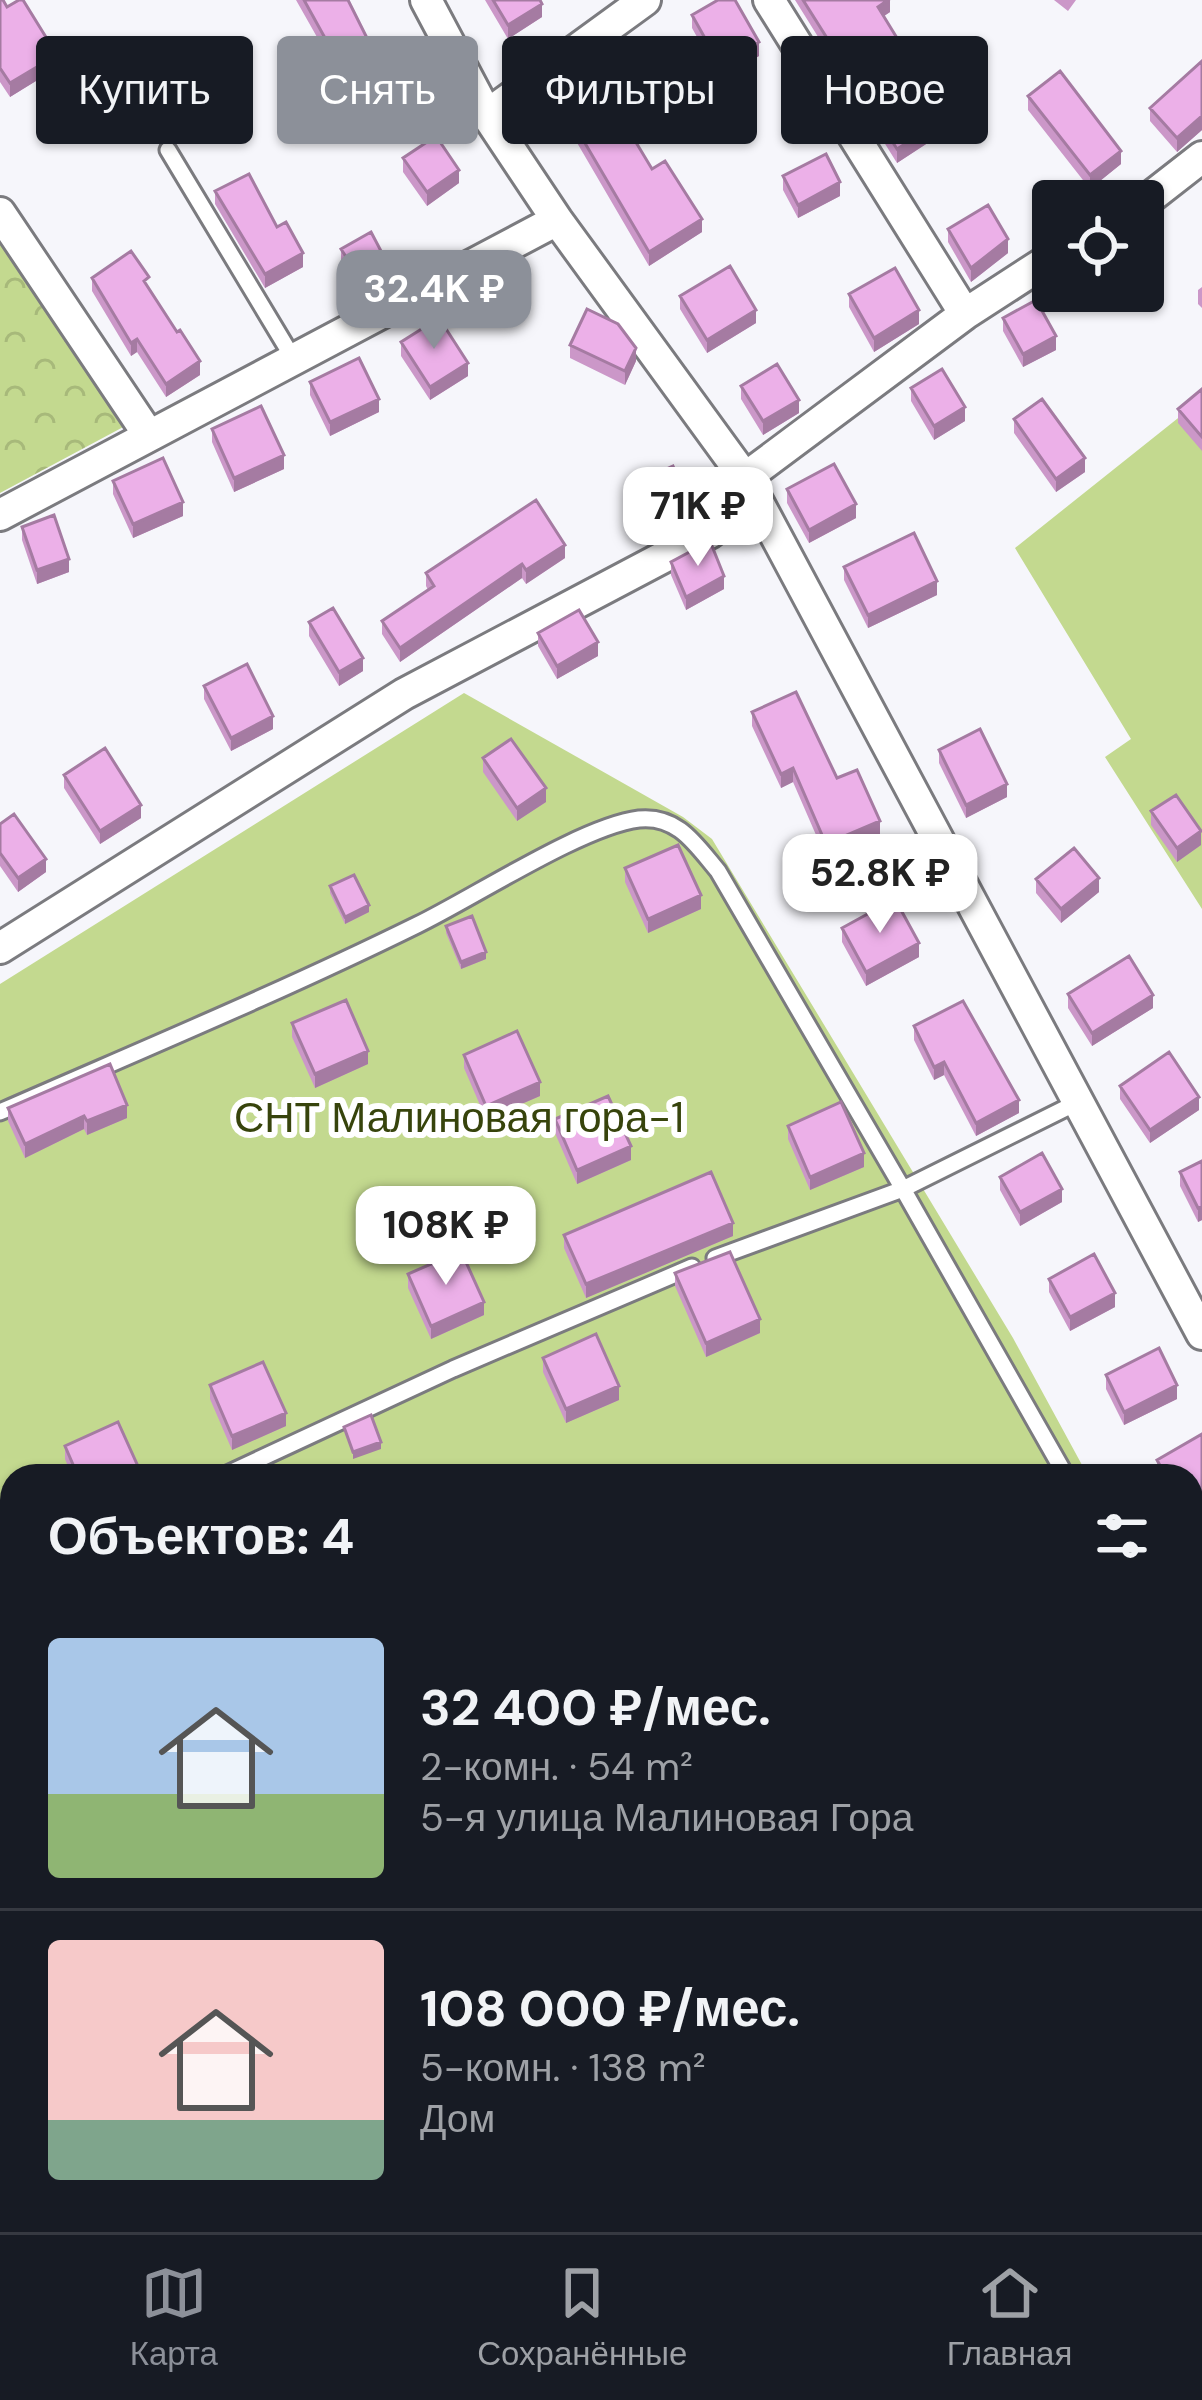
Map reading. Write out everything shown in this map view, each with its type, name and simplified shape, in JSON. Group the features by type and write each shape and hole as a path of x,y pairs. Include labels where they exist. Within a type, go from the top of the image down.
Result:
{"street":[{"path":"426,0 487,115 557,220 745,478 1202,1334"},
{"path":"487,115 645,0"},
{"path":"769,0 964,314"},
{"path":"1164,187 1202,157"},
{"path":"0,213 148,434"},
{"path":"0,514 557,220"},
{"path":"0,948 404,694 711,532 745,478 964,314 1032,270"}],"lane":[{"path":"168,150 293,358"},
{"path":"0,1112 416,926 583,838 639,819 672,823 718,871 1059,1464"},
{"path":"249,1464 685,1269 904,1189 1078,1102"}],"green space":[{"path":"0,243 127,425 0,493"},
{"path":"1202,399 1202,909 1105,757 1131,739 1015,548"},
{"name":"СНТ Малиновая гора-1","path":"464,693 683,817 712,839 1013,1338 1081,1464 0,1464 0,984"}],"building":[{"path":"0,0 7,7 23,0 45,36 36,36 36,68 10,83 0,68"},
{"path":"304,0 348,0 366,36 324,36"},
{"path":"493,0 540,0 542,4 508,25"},
{"path":"718,0 735,0 756,36 704,36 692,15"},
{"path":"803,0 888,0 878,7 896,36 826,36"},
{"path":"1202,61 1202,116 1177,138 1150,108"},
{"path":"1060,71 1121,151 1090,175 1028,96"},
{"path":"424,144 441,144 459,170 427,192 403,158"},
{"path":"585,144 637,144 652,169 665,161 702,219 649,252"},
{"path":"826,154 840,182 798,205 783,176"},
{"path":"249,174 277,227 286,222 303,253 265,274 215,191"},
{"path":"988,205 1008,239 971,268 948,229"},
{"path":"371,232 392,272 365,286 341,249"},
{"path":"131,251 149,277 144,281 200,361 166,384 137,339 131,343 92,278"},
{"path":"730,266 756,310 707,340 680,296"},
{"path":"895,268 919,310 874,338 849,294"},
{"path":"1032,302 1032,312 1043,312 1056,336 1023,354 1003,318"},
{"path":"587,309 618,324 636,348 625,371 570,345"},
{"path":"439,318 468,363 430,387 401,342"},
{"path":"359,358 379,399 330,422 310,382"},
{"path":"777,364 799,400 763,421 741,386"},
{"path":"942,369 965,407 934,426 911,388"},
{"path":"1202,389 1202,437 1178,409"},
{"path":"1042,399 1085,458 1056,479 1014,419"},
{"path":"261,406 284,455 234,478 212,429"},
{"path":"163,458 183,502 133,524 113,481"},
{"path":"834,464 856,504 809,530 787,489"},
{"path":"673,466 691,507 657,525 638,482"},
{"path":"536,500 565,545 526,570 522,564 400,648 382,621 434,586 426,573"},
{"path":"54,515 69,559 37,570 22,527"},
{"path":"914,533 937,581 868,615 844,567"},
{"path":"710,541 724,576 686,597 671,562"},
{"path":"333,608 363,658 339,672 309,622"},
{"path":"579,610 598,642 557,666 538,633"},
{"path":"247,664 273,716 231,738 204,686"},
{"path":"796,692 837,778 857,770 880,821 826,844 793,768 781,774 752,712"},
{"path":"980,729 1007,784 966,805 939,750"},
{"path":"511,739 546,788 517,808 483,758"},
{"path":"105,748 141,805 100,831 64,775"},
{"path":"1176,795 1201,831 1177,848 1151,811"},
{"path":"14,814 46,859 18,878 0,853 0,824"},
{"path":"678,845 701,895 648,919 625,868"},
{"path":"1074,848 1099,878 1061,909 1036,879"},
{"path":"354,875 369,905 345,917 330,886"},
{"path":"895,899 919,943 866,972 842,928"},
{"path":"472,916 486,952 461,962 446,926"},
{"path":"1129,956 1153,995 1092,1033 1068,994"},
{"path":"346,1000 368,1051 315,1074 292,1023"},
{"path":"963,1001 1019,1100 976,1123 944,1062 934,1067 914,1026"},
{"path":"517,1031 540,1082 486,1106 464,1055"},
{"path":"1169,1052 1199,1097 1150,1130 1120,1086"},
{"path":"110,1064 127,1105 87,1121 84,1116 25,1144 8,1108"},
{"path":"608,1096 631,1146 577,1170 555,1119"},
{"path":"841,1102 864,1153 810,1177 788,1126"},
{"path":"1042,1153 1062,1189 1020,1212 1000,1177"},
{"path":"1202,1161 1202,1206 1198,1208 1180,1172"},
{"path":"711,1172 733,1223 586,1284 564,1235"},
{"path":"461,1251 484,1302 431,1326 408,1274"},
{"path":"730,1252 760,1319 706,1343 675,1273"},
{"path":"1094,1254 1115,1293 1070,1317 1049,1279"},
{"path":"596,1334 619,1386 566,1409 543,1358"},
{"path":"1159,1348 1177,1385 1124,1412 1106,1375"},
{"path":"263,1362 286,1413 232,1436 210,1385"},
{"path":"371,1415 381,1442 353,1452 344,1427"},
{"path":"118,1422 137,1464 73,1464 65,1446"},
{"path":"1202,1434 1202,1464 1159,1464 1157,1460"}]}
